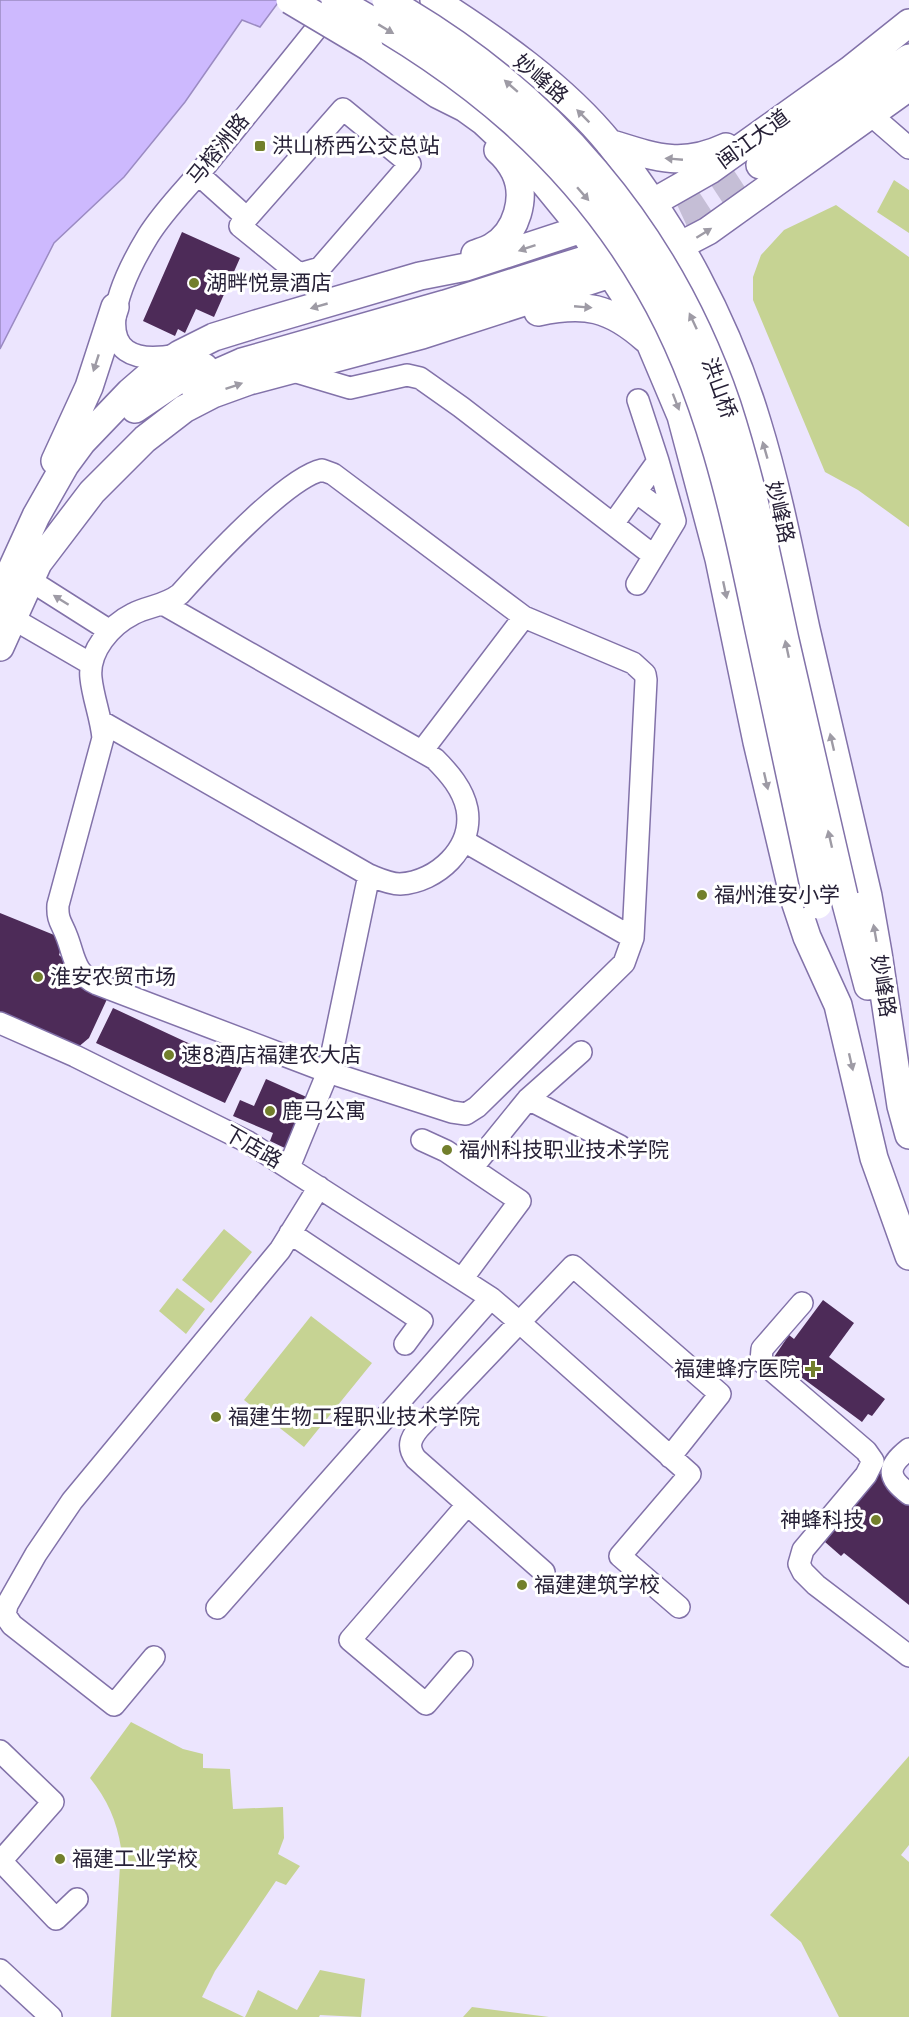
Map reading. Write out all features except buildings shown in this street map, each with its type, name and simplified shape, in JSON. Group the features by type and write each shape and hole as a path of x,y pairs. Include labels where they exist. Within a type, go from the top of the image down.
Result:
{"main road":[{"path":"290,0 369,46 437,94 493,145 516,174 520,199 519,211 505,236 493,246 420,276"},
{"path":"337,0 438,61 517,123 592,204 613,232 650,289 693,376 708,421 743,552 838,1005 874,1158 909,1256"},
{"name":"洪山桥","path":"386,0 480,61 556,127 639,227 673,281 704,345 716,375 746,472 844,896 901,1106"},
{"name":"妙峰路","path":"434,0 495,41 549,85 582,114 609,143 652,203 680,248 707,294 728,342 757,422 776,490 871,914 901,1106 909,1135"},
{"name":"闽江大道","path":"582,246 710,170 850,70 909,23"},
{"path":"909,45 757,161 909,58"},
{"path":"0,595 25,566 56,539 109,473 145,439 184,409 228,388 422,335 613,274 680,248 749,203 909,87"},
{"path":"437,94 465,108 506,141 529,165 582,246 613,274 640,319 681,416 708,513 757,742 794,898 807,937 838,1005"},
{"path":"609,143 671,159 696,158 716,151 786,115"},
{"path":"36,516 65,465 82,442 130,392 152,373 180,354 214,337 420,276 582,246"},
{"path":"36,516 72,469 113,426 151,396 180,378 266,345 479,285 582,246"},
{"path":"56,539 99,460 139,421 186,387 242,362 445,304 582,246"},
{"path":"422,335 553,309 584,306 615,315 650,342"},
{"path":"0,647 6,615 25,566 36,516 56,458 88,387 115,307"}],"street":[{"name":"马榕洲路","path":"115,307 132,266 159,220 337,0"},
{"path":"342,110 410,164 320,268 299,274 240,226 247,218 342,110"},
{"path":"871,115 909,148"},
{"path":"198,174 247,218"},
{"path":"115,307 118,340 129,353 149,358 180,354"},
{"path":"293,371 350,388 407,375 420,378 461,406 654,555"},
{"path":"637,584 675,521 638,400"},
{"path":"613,524 658,461"},
{"path":"322,470 333,474 524,617 633,663 645,674 647,687 633,938 624,963 477,1107 466,1114 452,1112 328,1072 90,980 77,967 72,957 66,934 59,923 58,905 103,738 102,722 90,675 91,664 102,640 110,631 131,615 163,604 180,594 264,508 307,476 322,470"},
{"path":"636,492 675,521"},
{"path":"25,566 110,631"},
{"path":"102,722 369,875 398,884 413,882 443,867 456,854 464,841 467,810 462,795 447,771 423,751 163,604"},
{"path":"6,615 91,664"},
{"path":"423,751 524,617"},
{"path":"464,841 633,938"},
{"path":"289,1167 328,1072 369,875"},
{"name":"下店路","path":"0,1023 75,1056 228,1131 289,1167 491,1298 519,1322 690,1474 620,1556 679,1607"},
{"path":"472,1168 528,1099 581,1052"},
{"path":"528,1099 620,1146"},
{"path":"422,1140 446,1151 520,1201 462,1280"},
{"path":"154,1657 114,1705 12,1625 5,1614 7,1605 36,1554 72,1501 280,1250 319,1187"},
{"path":"290,1233 422,1321 405,1344"},
{"path":"544,1572 416,1459 411,1452 412,1437 573,1266 720,1394 670,1456"},
{"path":"217,1608 491,1298"},
{"path":"802,1302 762,1349 761,1361 866,1451 873,1461 866,1475 803,1550 799,1564 803,1572 816,1585 909,1656"},
{"path":"909,1449 893,1468 891,1474 896,1483 909,1494"},
{"path":"462,1662 426,1704 350,1640 467,1505"},
{"path":"0,1751 53,1802 0,1861 56,1919 78,1899"},
{"path":"0,1970 51,2017"}],"green space":[{"path":"894,180 909,190 909,233 877,212"},
{"path":"836,205 909,257 909,527 858,490 825,472 753,300 753,277 761,255 784,230"},
{"path":"224,1229 252,1252 211,1303 182,1280"},
{"path":"177,1288 205,1309 186,1334 159,1311"},
{"path":"311,1316 372,1363 304,1447 244,1400"},
{"path":"131,1722 183,1749 203,1754 203,1768 230,1769 233,1809 283,1807 284,1838 278,1854 300,1866 286,1885 276,1881 215,1971 202,1997 244,2017 111,2017 121,1848 110,1811 90,1778"},
{"path":"909,1756 909,1845 901,1855 909,1862 909,2017 839,2017 801,1942 770,1915"},
{"path":"320,1970 365,1979 361,2017 320,2015 319,2017 245,2017 258,1990 297,2010"},
{"path":"472,2007 549,2017 463,2017"}],"shaded area":[{"path":"0,0 280,0 260,27 242,20 185,102 124,177 54,243 0,349"}],"tunnel":[{"path":"644,231 696,207 760,165"}],"place":[{"name":"洪山桥西公交总站","path":"260,146"},
{"name":"湖畔悦景酒店","path":"194,283"},
{"name":"福州淮安小学","path":"702,895"},
{"name":"淮安农贸市场","path":"38,977"},
{"name":"速8酒店福建农大店","path":"169,1055"},
{"name":"鹿马公寓","path":"270,1111"},
{"name":"福州科技职业技术学院","path":"447,1150"},
{"name":"福建蜂疗医院","path":"813,1369"},
{"name":"福建生物工程职业技术学院","path":"216,1417"},
{"name":"神蜂科技","path":"876,1520"},
{"name":"福建建筑学校","path":"522,1585"},
{"name":"福建工业学校","path":"60,1859"}]}
